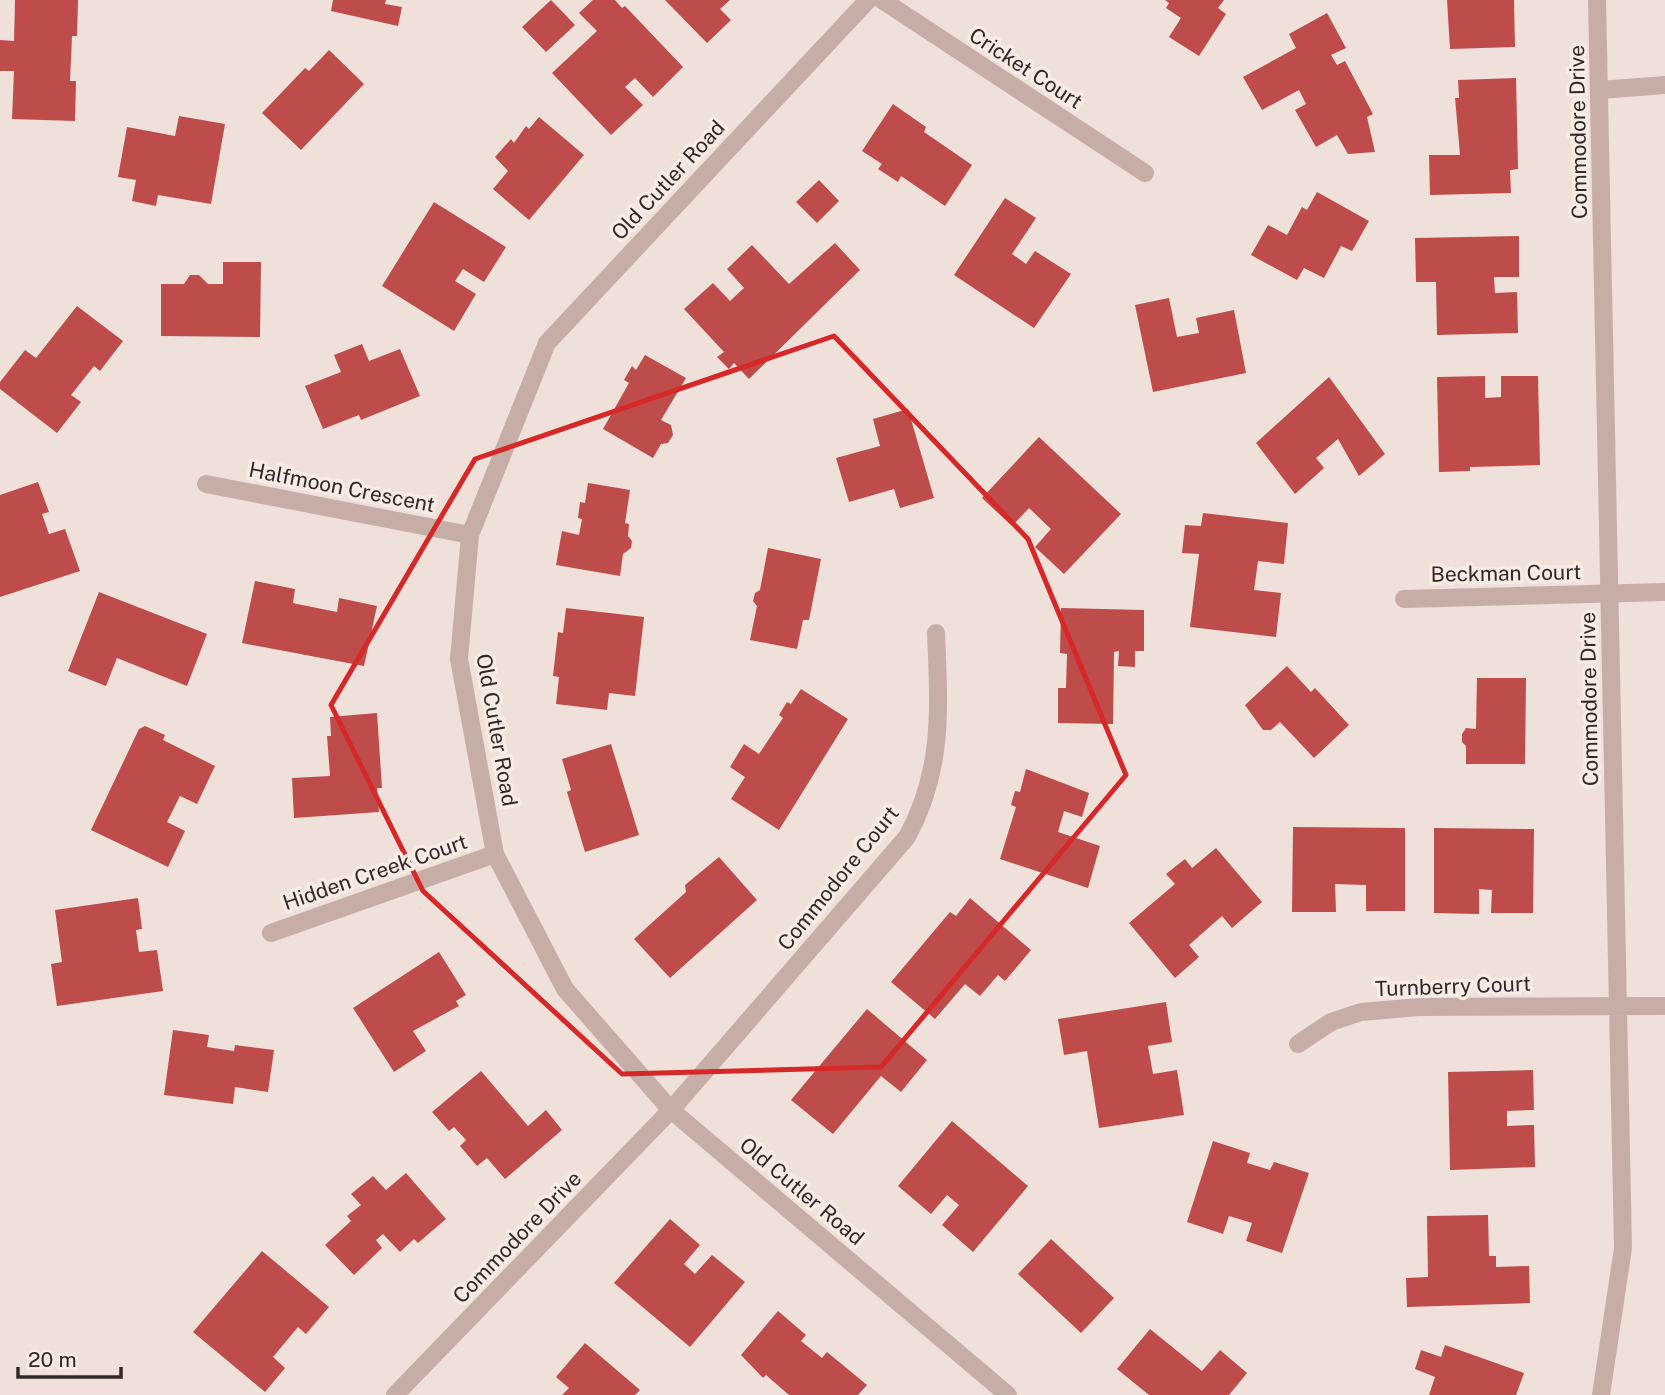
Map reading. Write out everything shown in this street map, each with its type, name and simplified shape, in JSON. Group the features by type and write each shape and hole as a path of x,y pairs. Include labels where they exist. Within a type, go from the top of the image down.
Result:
{"street":[{"name":"Old Cutler Road","path":"868,0 547,343 470,534 458,659 495,854 565,989 671,1110 1008,1395"},
{"name":"Cricket Court","path":"882,0 1145,173"},
{"name":"Commodore Drive","path":"1597,0 1623,1248 1601,1395"},
{"path":"1600,90 1665,85"},
{"name":"Halfmoon Crescent","path":"206,484 470,534"},
{"name":"Beckman Court","path":"1404,598 1665,592"},
{"name":"Commodore Court","path":"671,1110 907,837 924,805 932,777 939,705 936,633"},
{"name":"Hidden Creek Court","path":"271,933 495,854"},
{"name":"Turnberry Court","path":"1297,1044 1331,1023 1361,1012 1419,1007 1665,1006"},
{"name":"Commodore Drive","path":"394,1395 671,1110"}],"highlighted area":[{"path":"834,336 1028,539 1126,775 881,1067 622,1074 423,891 331,705 475,459"}],"building":[{"path":"15,0 78,0 77,36 72,36 70,81 76,81 75,121 12,119 14,71 0,71 0,40 14,41"},
{"path":"333,0 386,0 385,4 402,7 398,26 331,11"},
{"path":"551,0 575,25 546,52 522,27"},
{"path":"593,0 615,0 622,8 625,6 683,67 653,97 635,78 625,87 643,105 611,135 552,73 597,31 579,13"},
{"path":"665,0 730,0 720,9 731,20 707,43"},
{"path":"1165,0 1224,0 1218,8 1226,14 1199,56 1169,37 1181,18 1166,8 1169,3"},
{"path":"1447,0 1514,0 1515,47 1450,49"},
{"path":"1327,13 1346,48 1331,55 1337,65 1345,61 1373,114 1367,117 1375,152 1348,154 1337,135 1316,147 1295,110 1306,104 1299,90 1262,110 1243,77 1296,48 1289,34"},
{"path":"329,50 364,84 301,150 262,113 305,68 309,71"},
{"path":"1516,78 1518,169 1510,170 1511,193 1430,195 1429,155 1460,155 1455,98 1459,98 1458,80"},
{"path":"893,104 926,127 924,132 972,165 945,206 901,176 898,182 878,169 882,164 862,151"},
{"path":"179,116 225,124 211,204 158,195 156,206 132,201 136,180 118,177 127,127 175,136"},
{"path":"539,117 584,155 529,220 493,189 508,171 495,157 511,139 514,143 526,126 529,129"},
{"path":"819,180 839,201 817,223 796,202"},
{"path":"1317,192 1369,221 1352,251 1341,246 1324,278 1304,268 1297,280 1251,255 1268,225 1287,235 1302,207 1307,210"},
{"path":"1005,198 1036,218 1012,254 1026,264 1035,251 1071,274 1034,328 954,275"},
{"path":"434,202 506,247 484,282 463,269 455,281 476,294 454,331 382,286"},
{"path":"1519,236 1519,277 1494,277 1495,293 1517,292 1518,333 1437,335 1436,282 1416,282 1415,238"},
{"path":"835,243 860,270 749,379 734,363 729,369 717,357 724,352 684,309 713,283 730,301 744,288 727,269 752,245 789,284"},
{"path":"223,262 261,262 260,337 161,336 161,284 184,284 190,275 199,275 208,284 223,284"},
{"path":"1169,298 1177,337 1199,333 1196,318 1234,310 1246,373 1153,392 1135,305"},
{"path":"77,306 123,341 100,371 94,366 71,395 81,402 57,433 0,389 0,382 25,350 36,358"},
{"path":"362,344 369,361 400,349 420,396 361,420 359,415 323,429 305,386 341,372 334,355"},
{"path":"645,355 686,378 661,420 671,425 673,435 668,443 661,444 653,458 603,429 629,383 624,380 632,366 636,370"},
{"path":"1485,376 1485,398 1501,397 1501,376 1538,376 1540,465 1470,467 1470,471 1439,472 1437,377"},
{"path":"1329,377 1385,454 1359,476 1338,439 1316,458 1324,468 1295,494 1256,443"},
{"path":"908,409 934,498 900,508 894,489 849,502 836,458 880,446 873,419"},
{"path":"1039,437 1121,514 1064,574 1035,547 1051,529 1029,508 1012,526 982,498"},
{"path":"38,482 49,512 42,514 49,534 65,529 80,571 0,597 0,495"},
{"path":"588,483 630,490 625,523 629,524 628,536 632,541 631,548 623,554 620,576 556,565 562,531 579,535 582,519 578,518 580,502 585,503"},
{"path":"1203,513 1288,523 1284,564 1258,561 1254,590 1281,593 1276,637 1190,627 1199,554 1182,553 1185,525 1201,526"},
{"path":"768,548 821,559 809,620 803,620 797,649 750,640 757,606 753,601 755,593 760,590"},
{"path":"255,581 295,589 293,603 297,604 337,612 339,598 377,606 364,666 242,643"},
{"path":"99,592 207,634 187,686 117,658 106,686 68,671"},
{"path":"566,608 644,617 635,696 609,693 607,710 556,704 559,677 553,676 558,632 563,633"},
{"path":"1061,608 1144,610 1144,651 1135,651 1135,667 1118,666 1119,651 1114,652 1113,724 1058,723 1058,688 1066,688 1067,654 1060,653"},
{"path":"1287,666 1311,692 1315,688 1349,725 1314,758 1280,722 1271,730 1263,730 1245,705"},
{"path":"1477,678 1526,678 1525,764 1466,764 1466,746 1462,742 1462,734 1466,728 1476,729"},
{"path":"801,689 848,719 779,830 731,799 745,777 730,767 744,744 759,754 783,718 779,715 787,702 791,704"},
{"path":"377,713 382,788 377,788 379,812 294,818 292,778 330,776 327,736 331,736 330,717"},
{"path":"145,726 165,735 163,740 215,766 197,804 180,796 167,822 185,831 168,867 91,830 139,729"},
{"path":"611,744 639,835 585,852 567,792 571,790 562,759"},
{"path":"1026,769 1089,793 1082,817 1064,811 1058,832 1100,846 1088,888 1000,859 1016,807 1011,805 1015,791 1020,792"},
{"path":"1293,827 1405,828 1405,911 1366,911 1366,885 1335,884 1336,912 1292,912"},
{"path":"1434,828 1534,829 1533,913 1491,913 1492,890 1479,889 1479,914 1434,913"},
{"path":"1216,848 1262,902 1232,928 1222,916 1189,945 1199,957 1175,978 1129,923 1175,884 1166,874 1185,859 1192,868"},
{"path":"719,857 757,900 670,978 634,939 686,892 685,885"},
{"path":"138,898 142,929 136,930 139,952 157,950 163,991 57,1006 51,964 62,962 55,910"},
{"path":"970,898 1031,950 1005,981 998,975 980,996 965,984 935,1019 891,982 950,912 956,916"},
{"path":"439,952 466,995 456,1001 459,1006 413,1031 426,1051 394,1072 353,1008"},
{"path":"1166,1002 1172,1042 1148,1046 1153,1074 1177,1070 1184,1115 1099,1128 1087,1051 1064,1055 1058,1019"},
{"path":"867,1009 927,1060 901,1092 881,1076 833,1134 791,1100"},
{"path":"173,1030 209,1035 207,1047 234,1051 235,1045 274,1050 268,1092 235,1087 233,1104 164,1095"},
{"path":"1533,1070 1534,1110 1507,1111 1507,1126 1534,1125 1535,1167 1450,1170 1448,1072"},
{"path":"481,1071 528,1126 546,1110 562,1130 505,1179 487,1158 477,1166 460,1146 466,1140 454,1127 449,1131 432,1112"},
{"path":"952,1121 1028,1186 973,1252 942,1225 959,1205 947,1195 931,1214 898,1186"},
{"path":"1213,1141 1250,1153 1247,1163 1270,1170 1274,1162 1309,1173 1282,1253 1246,1241 1252,1223 1229,1216 1223,1234 1187,1222"},
{"path":"406,1173 446,1219 418,1243 414,1239 400,1252 383,1234 376,1240 382,1248 354,1275 325,1245 351,1221 347,1216 361,1205 351,1194 373,1176 386,1190"},
{"path":"1488,1215 1489,1256 1496,1256 1496,1267 1529,1266 1530,1303 1407,1307 1406,1278 1428,1277 1427,1216"},
{"path":"670,1219 700,1245 684,1264 695,1274 712,1255 745,1282 690,1347 614,1283"},
{"path":"1051,1239 1114,1298 1081,1333 1018,1274"},
{"path":"262,1251 329,1307 306,1334 298,1327 273,1357 285,1368 265,1392 193,1332"},
{"path":"778,1311 806,1335 801,1341 822,1358 827,1352 867,1385 858,1395 789,1395 766,1375 763,1378 741,1355"},
{"path":"1150,1329 1202,1371 1220,1350 1247,1373 1229,1395 1149,1395 1117,1369"},
{"path":"585,1343 640,1390 635,1395 562,1395 569,1388 556,1377"},
{"path":"1445,1345 1524,1373 1516,1395 1429,1395 1435,1377 1415,1369 1421,1350 1441,1357"}]}
